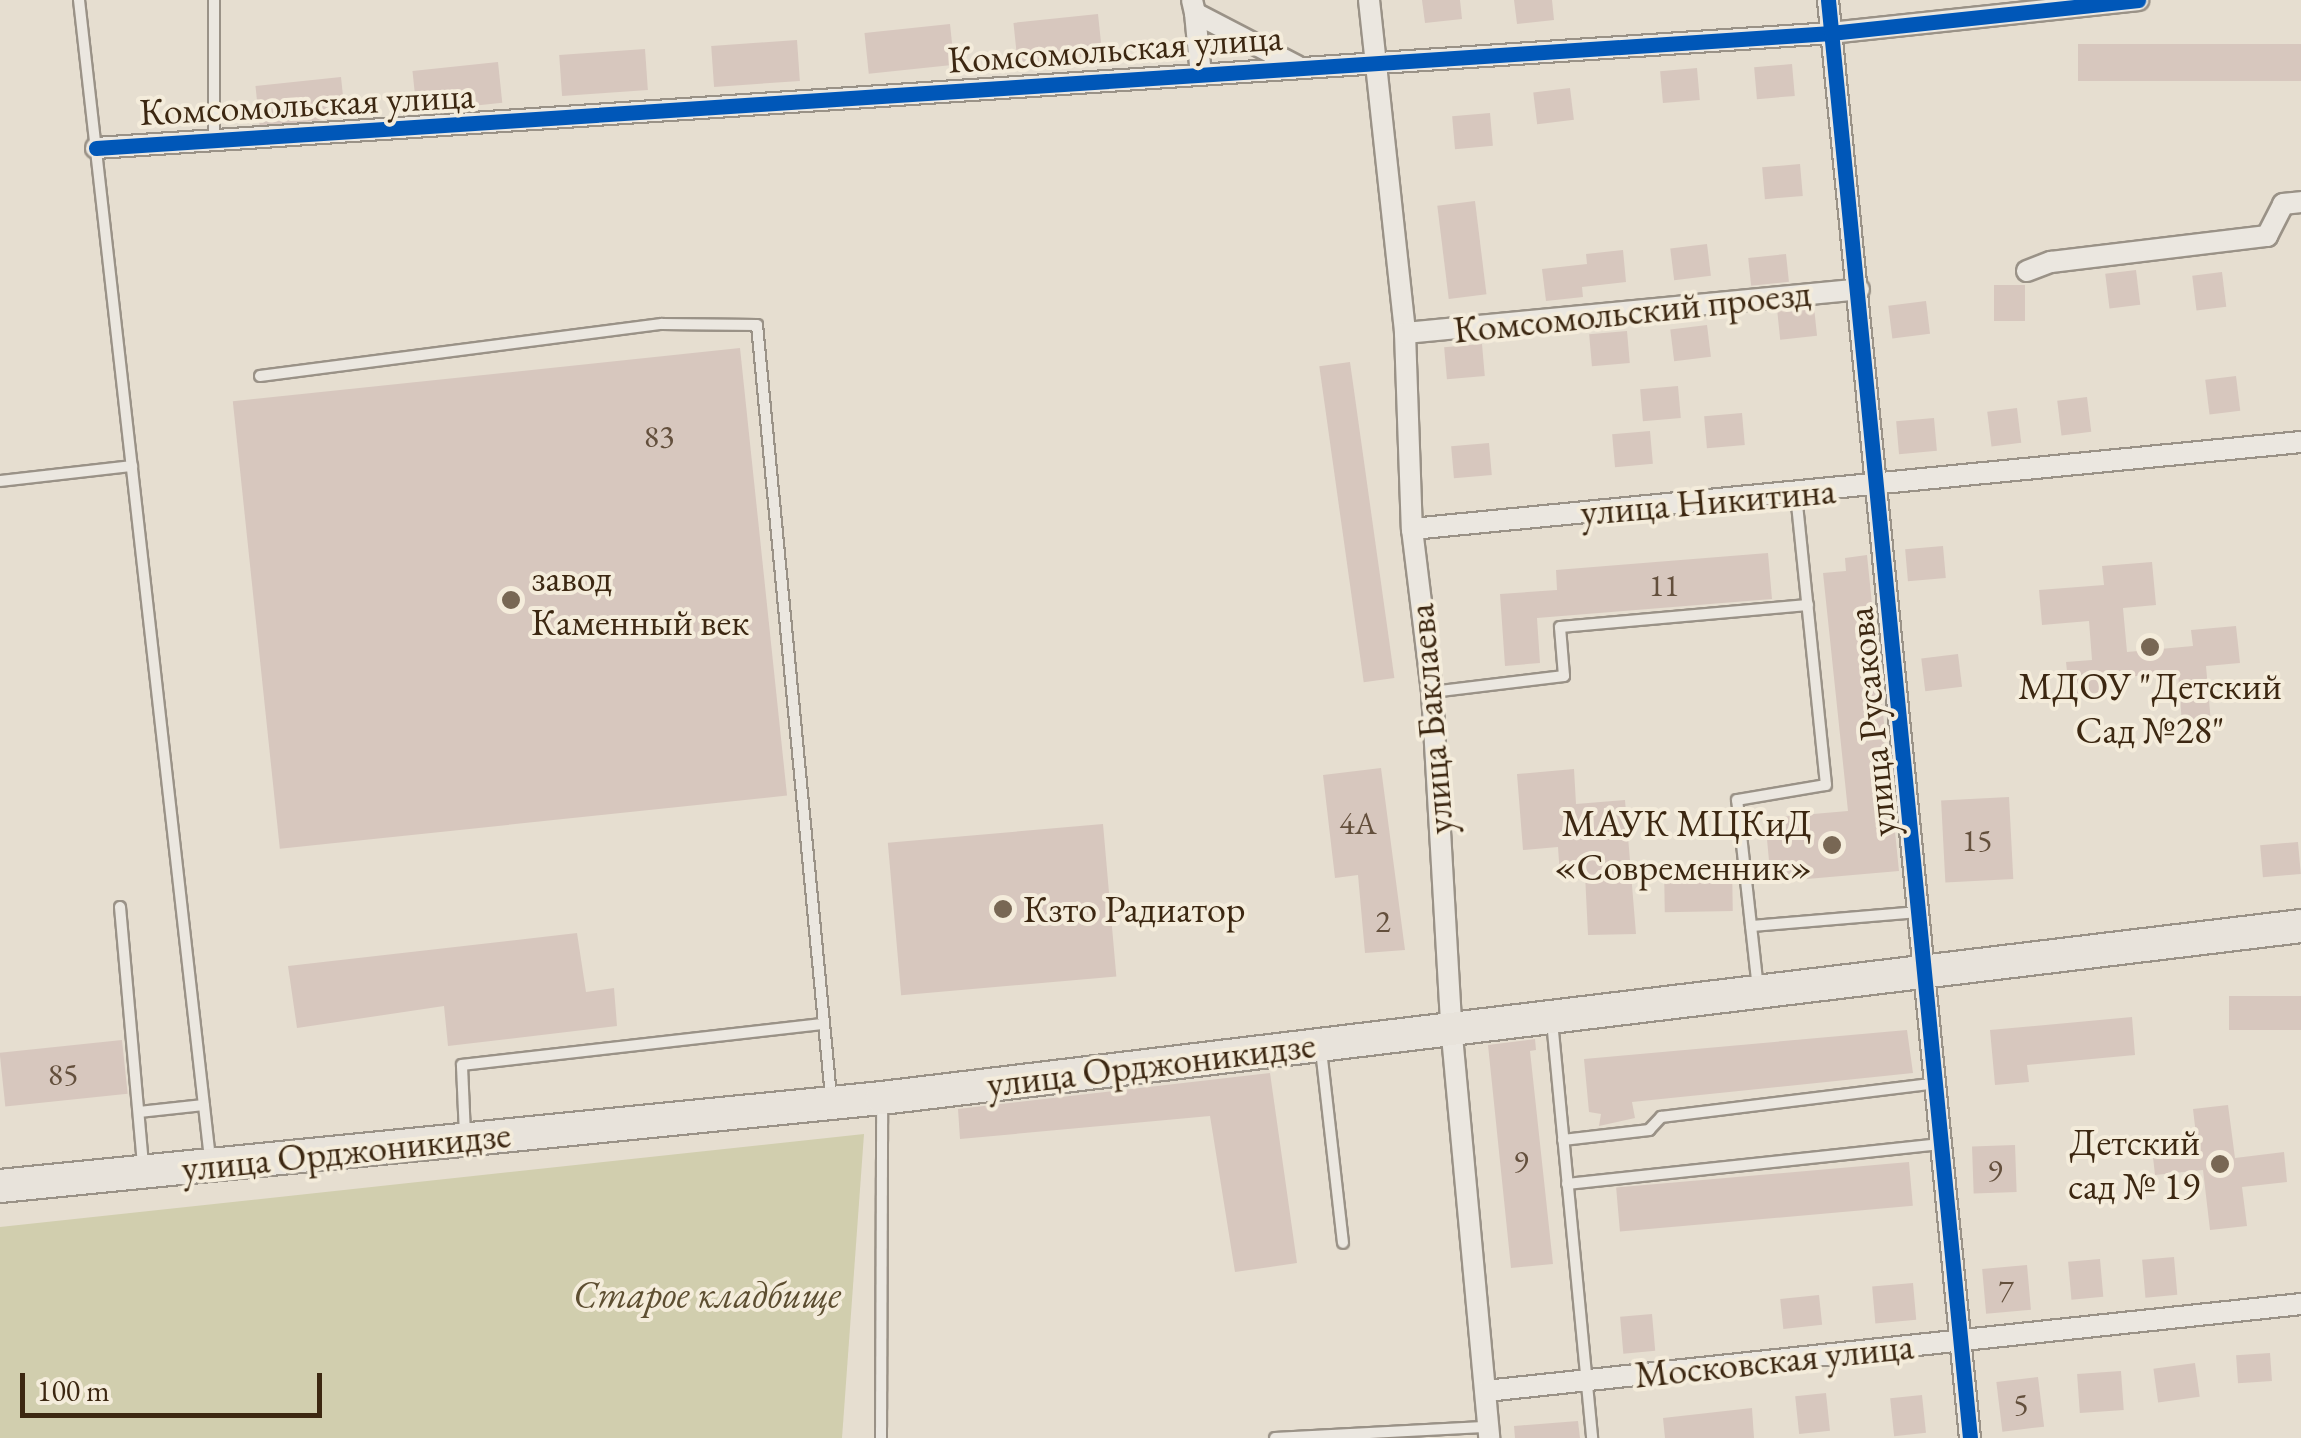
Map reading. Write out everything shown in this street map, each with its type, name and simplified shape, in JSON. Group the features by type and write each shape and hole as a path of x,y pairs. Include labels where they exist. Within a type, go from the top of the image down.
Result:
{"main road":[{"name":"улица Орджоникидзе","path":"0,1186 882,1098 2301,926"}],"street":[{"name":"улица Баклаева","path":"1369,0 1372,62 1405,333 1412,529 1432,692 1452,1026 1489,1432"},
{"name":"улица Русакова","path":"1828,0 1928,969 1970,1438"},
{"name":"Комсомольская улица","path":"96,148 214,144 1831,32 2138,0"},
{"path":"1194,7 1299,67"},
{"path":"1194,7 1201,76"},
{"path":"2026,271 2051,262 2267,236 2283,204 2301,202"},
{"name":"Комсомольский проезд","path":"1405,333 1859,289"},
{"name":"улица Никитина","path":"1412,529 2301,442"},
{"name":"Московская улица","path":"1486,1391 2301,1304"}],"lane":[{"path":"79,0 210,1164"},
{"path":"214,0 214,144"},
{"path":"260,376 662,324 756,325 832,1102"},
{"path":"0,480 132,466"},
{"path":"1758,990 1737,800 1826,786 1796,493"},
{"path":"1432,692 1564,676 1560,627 1808,606"},
{"path":"120,907 144,1171"},
{"path":"1751,926 1922,912"},
{"path":"1551,1015 1592,1438"},
{"path":"465,1138 462,1065 824,1024"},
{"path":"1320,1044 1344,1243"},
{"path":"1563,1140 1649,1130 1661,1116 1938,1084"},
{"path":"881,1438 882,1098"},
{"path":"139,1112 204,1105"},
{"path":"1567,1184 1944,1144"},
{"path":"1275,1438 1489,1432"}],"green space":[{"name":"Старое кладбище","path":"864,1134 842,1438 0,1438 0,1227"}],"building":[{"path":"1422,0 1460,0 1462,19 1425,23"},
{"path":"1514,0 1552,0 1554,20 1517,24"},
{"path":"1098,14 1102,55 1018,64 1013,23"},
{"path":"950,24 954,65 869,74 864,33"},
{"path":"797,40 800,81 714,87 711,46"},
{"path":"2078,44 2301,44 2301,81 2078,81"},
{"path":"645,49 648,90 562,96 559,55"},
{"path":"498,62 502,103 417,112 412,71"},
{"path":"1792,64 1795,96 1757,99 1754,67"},
{"path":"1697,68 1700,100 1663,103 1660,71"},
{"path":"341,77 345,118 260,127 255,86"},
{"path":"1570,88 1574,120 1537,124 1533,93"},
{"path":"1490,113 1493,146 1455,149 1452,116"},
{"path":"1800,164 1803,196 1765,199 1762,167"},
{"path":"1475,201 1486,294 1449,299 1437,206"},
{"path":"1707,244 1711,276 1674,280 1670,249"},
{"path":"1623,250 1626,282 1582,287 1583,297 1546,301 1542,269 1587,264 1586,254"},
{"path":"1786,254 1789,282 1751,286 1748,258"},
{"path":"2136,270 2140,305 2109,309 2105,274"},
{"path":"2222,272 2226,307 2196,310 2192,276"},
{"path":"1994,285 2025,285 2025,321 1994,321"},
{"path":"1926,301 1930,334 1892,338 1888,306"},
{"path":"1814,307 1817,336 1780,340 1777,311"},
{"path":"1707,325 1711,357 1674,361 1670,330"},
{"path":"1627,331 1630,363 1592,366 1589,334"},
{"path":"1482,344 1485,376 1447,379 1444,347"},
{"name":"завод Каменный век","path":"740,348 787,796 280,849 233,401"},
{"path":"1350,362 1394,678 1364,682 1319,366"},
{"path":"2236,376 2240,411 2209,415 2205,380"},
{"path":"1678,386 1681,418 1643,421 1640,389"},
{"path":"2087,397 2091,432 2061,435 2057,401"},
{"path":"2017,408 2021,443 1991,446 1987,412"},
{"path":"1742,413 1745,445 1707,448 1704,416"},
{"path":"1934,418 1937,451 1899,454 1896,421"},
{"path":"1650,431 1653,464 1615,467 1612,434"},
{"path":"1489,443 1492,475 1454,478 1451,446"},
{"path":"1943,546 1946,578 1908,581 1905,549"},
{"path":"1768,553 1772,599 1537,618 1540,663 1505,666 1500,594 1557,590 1556,570"},
{"path":"1867,555 1899,871 1771,882 1765,818 1848,811 1823,573 1846,571 1845,558"},
{"path":"2152,562 2156,605 2123,608 2127,652 2193,646 2191,630 2236,626 2240,663 2206,666 2212,734 2183,736 2178,672 2106,679 2107,697 2070,700 2066,662 2092,660 2089,621 2042,625 2039,590 2104,585 2102,566"},
{"path":"1958,654 1962,687 1925,691 1921,659"},
{"path":"1381,768 1405,950 1365,953 1358,875 1335,878 1323,775"},
{"path":"1574,769 1576,804 1625,800 1636,934 1588,935 1585,874 1560,876 1558,847 1523,850 1517,774"},
{"path":"2009,797 2013,879 1945,882 1941,801"},
{"name":"Кзто Радиатор","path":"1103,824 1116,976 901,995 888,843"},
{"path":"2298,842 2301,874 2263,877 2260,845"},
{"path":"1732,866 1733,911 1665,912 1664,867"},
{"path":"577,933 586,992 614,988 617,1026 448,1046 444,1006 297,1028 288,966"},
{"path":"2229,996 2301,996 2301,1030 2229,1030"},
{"path":"2132,1017 2135,1055 2027,1065 2029,1082 1995,1085 1990,1030"},
{"path":"1907,1030 1913,1073 1632,1102 1635,1118 1599,1126 1601,1114 1589,1112 1584,1059"},
{"path":"1535,1039 1536,1050 1530,1051 1553,1264 1511,1268 1488,1045"},
{"path":"122,1040 128,1094 5,1107 0,1053"},
{"path":"1270,1073 1297,1263 1235,1272 1210,1116 960,1139 958,1109"},
{"name":"Детский сад № 19","path":"2228,1105 2235,1158 2284,1152 2287,1182 2242,1187 2247,1226 2210,1230 2203,1170 2155,1175 2152,1148 2197,1143 2193,1109"},
{"path":"2015,1145 2017,1192 1974,1193 1972,1147"},
{"path":"1909,1162 1913,1206 1620,1231 1616,1188"},
{"path":"2174,1257 2177,1295 2145,1298 2142,1260"},
{"path":"2100,1259 2103,1297 2071,1300 2068,1262"},
{"path":"2027,1265 2031,1310 1986,1314 1982,1269"},
{"path":"1913,1283 1916,1320 1875,1323 1872,1287"},
{"path":"1819,1295 1822,1325 1783,1329 1780,1299"},
{"path":"1652,1314 1655,1351 1623,1354 1620,1317"},
{"path":"2270,1353 2272,1381 2238,1383 2236,1355"},
{"path":"2195,1363 2200,1397 2158,1403 2153,1369"},
{"path":"2121,1371 2124,1410 2080,1413 2077,1374"},
{"path":"2038,1377 2044,1427 2002,1432 1996,1382"},
{"path":"1826,1393 1830,1431 1799,1434 1795,1396"},
{"path":"1922,1395 1926,1433 1894,1436 1890,1398"},
{"path":"1752,1408 1754,1438 1665,1438 1663,1418"},
{"path":"1578,1421 1580,1438 1515,1438 1514,1426"}],"cycle path":[{"path":"1828,0 1970,1438"},
{"path":"96,148 1831,33 2138,0"}],"place":[{"name":"завод Каменный век","path":"511,600"},
{"name":"МДОУ \"Детский Сад №28\"","path":"2150,647"},
{"name":"МАУК МЦКиД «Современник»","path":"1832,845"},
{"name":"Кзто Радиатор","path":"1003,909"},
{"name":"Детский сад № 19","path":"2220,1164"}]}
